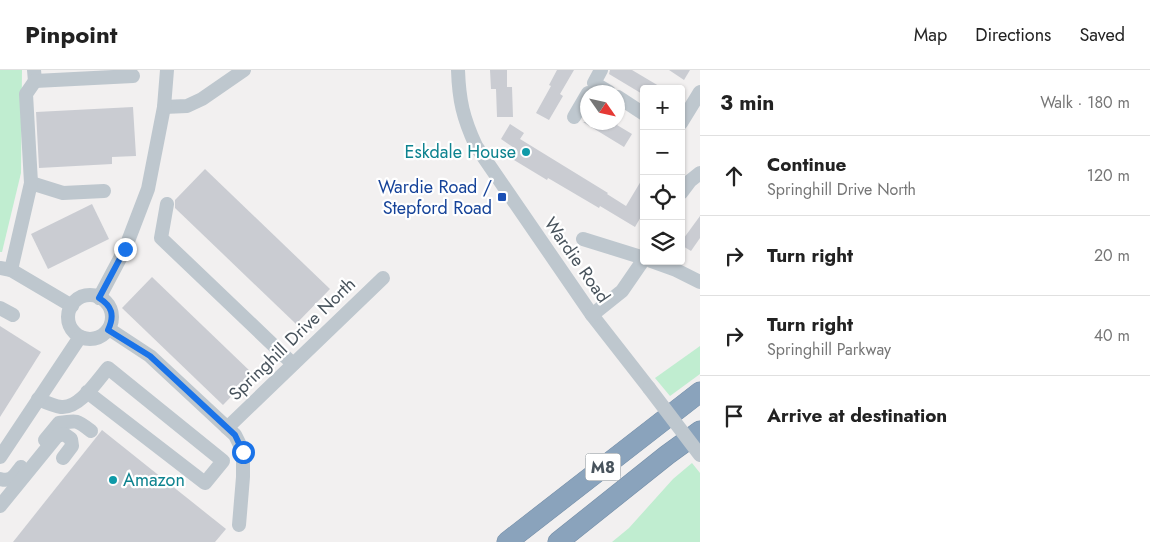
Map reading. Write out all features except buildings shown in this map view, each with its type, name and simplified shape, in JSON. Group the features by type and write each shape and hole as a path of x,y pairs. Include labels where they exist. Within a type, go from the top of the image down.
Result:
{"highway":[{"name":"M8","path":"507,542 700,392"},
{"name":"M8","path":"558,542 700,431"}],"street":[{"path":"99,298 125,249 148,189 164,108 167,70"},
{"path":"164,108 187,106 202,99 244,70"},
{"name":"Wardie Road","path":"458,70 461,106 467,127 476,146 592,316 700,455"},
{"path":"593,85 601,70"},
{"path":"72,306 6,269 30,183 26,94 34,75 133,76"},
{"path":"685,116 700,92"},
{"path":"625,102 640,112"},
{"path":"574,117 580,107"},
{"path":"30,183 63,193 104,191"},
{"path":"167,204 161,238 293,364"},
{"path":"583,239 640,258"},
{"path":"592,316 622,291 640,265"},
{"path":"662,265 700,282"},
{"name":"Springhill Drive North","path":"227,428 383,278"},
{"path":"87,296 99,298 106,302 110,308 112,323 108,330 99,338 86,339 80,337 70,326 69,312 72,306 81,298 87,296"},
{"path":"0,308 13,315"},
{"name":"Springhill Drive North","path":"108,330 150,356 235,435 243,452 239,525"},
{"path":"0,457 80,337"},
{"path":"38,399 61,407 72,406 80,400 87,392 108,368 223,461 205,483 87,392"},
{"path":"0,480 6,481 12,478 59,423 79,422 91,432"},
{"path":"0,506 57,436 64,434 71,439 72,446 63,458"}],"green space":[{"path":"0,70 22,70 21,173 2,252 0,252"},
{"path":"700,346 700,374 670,396 655,378"},
{"path":"692,463 700,473 700,542 612,542 629,528 673,479"}],"place":[{"name":"Eskdale House","path":"526,152"},
{"name":"Wardie Road / Stepford Road","path":"502,197"},
{"name":"Amazon","path":"113,480"}],"route":[{"path":"125,249 99,298 106,302 112,315 112,323 108,330 150,356 235,435 243,452"}]}
